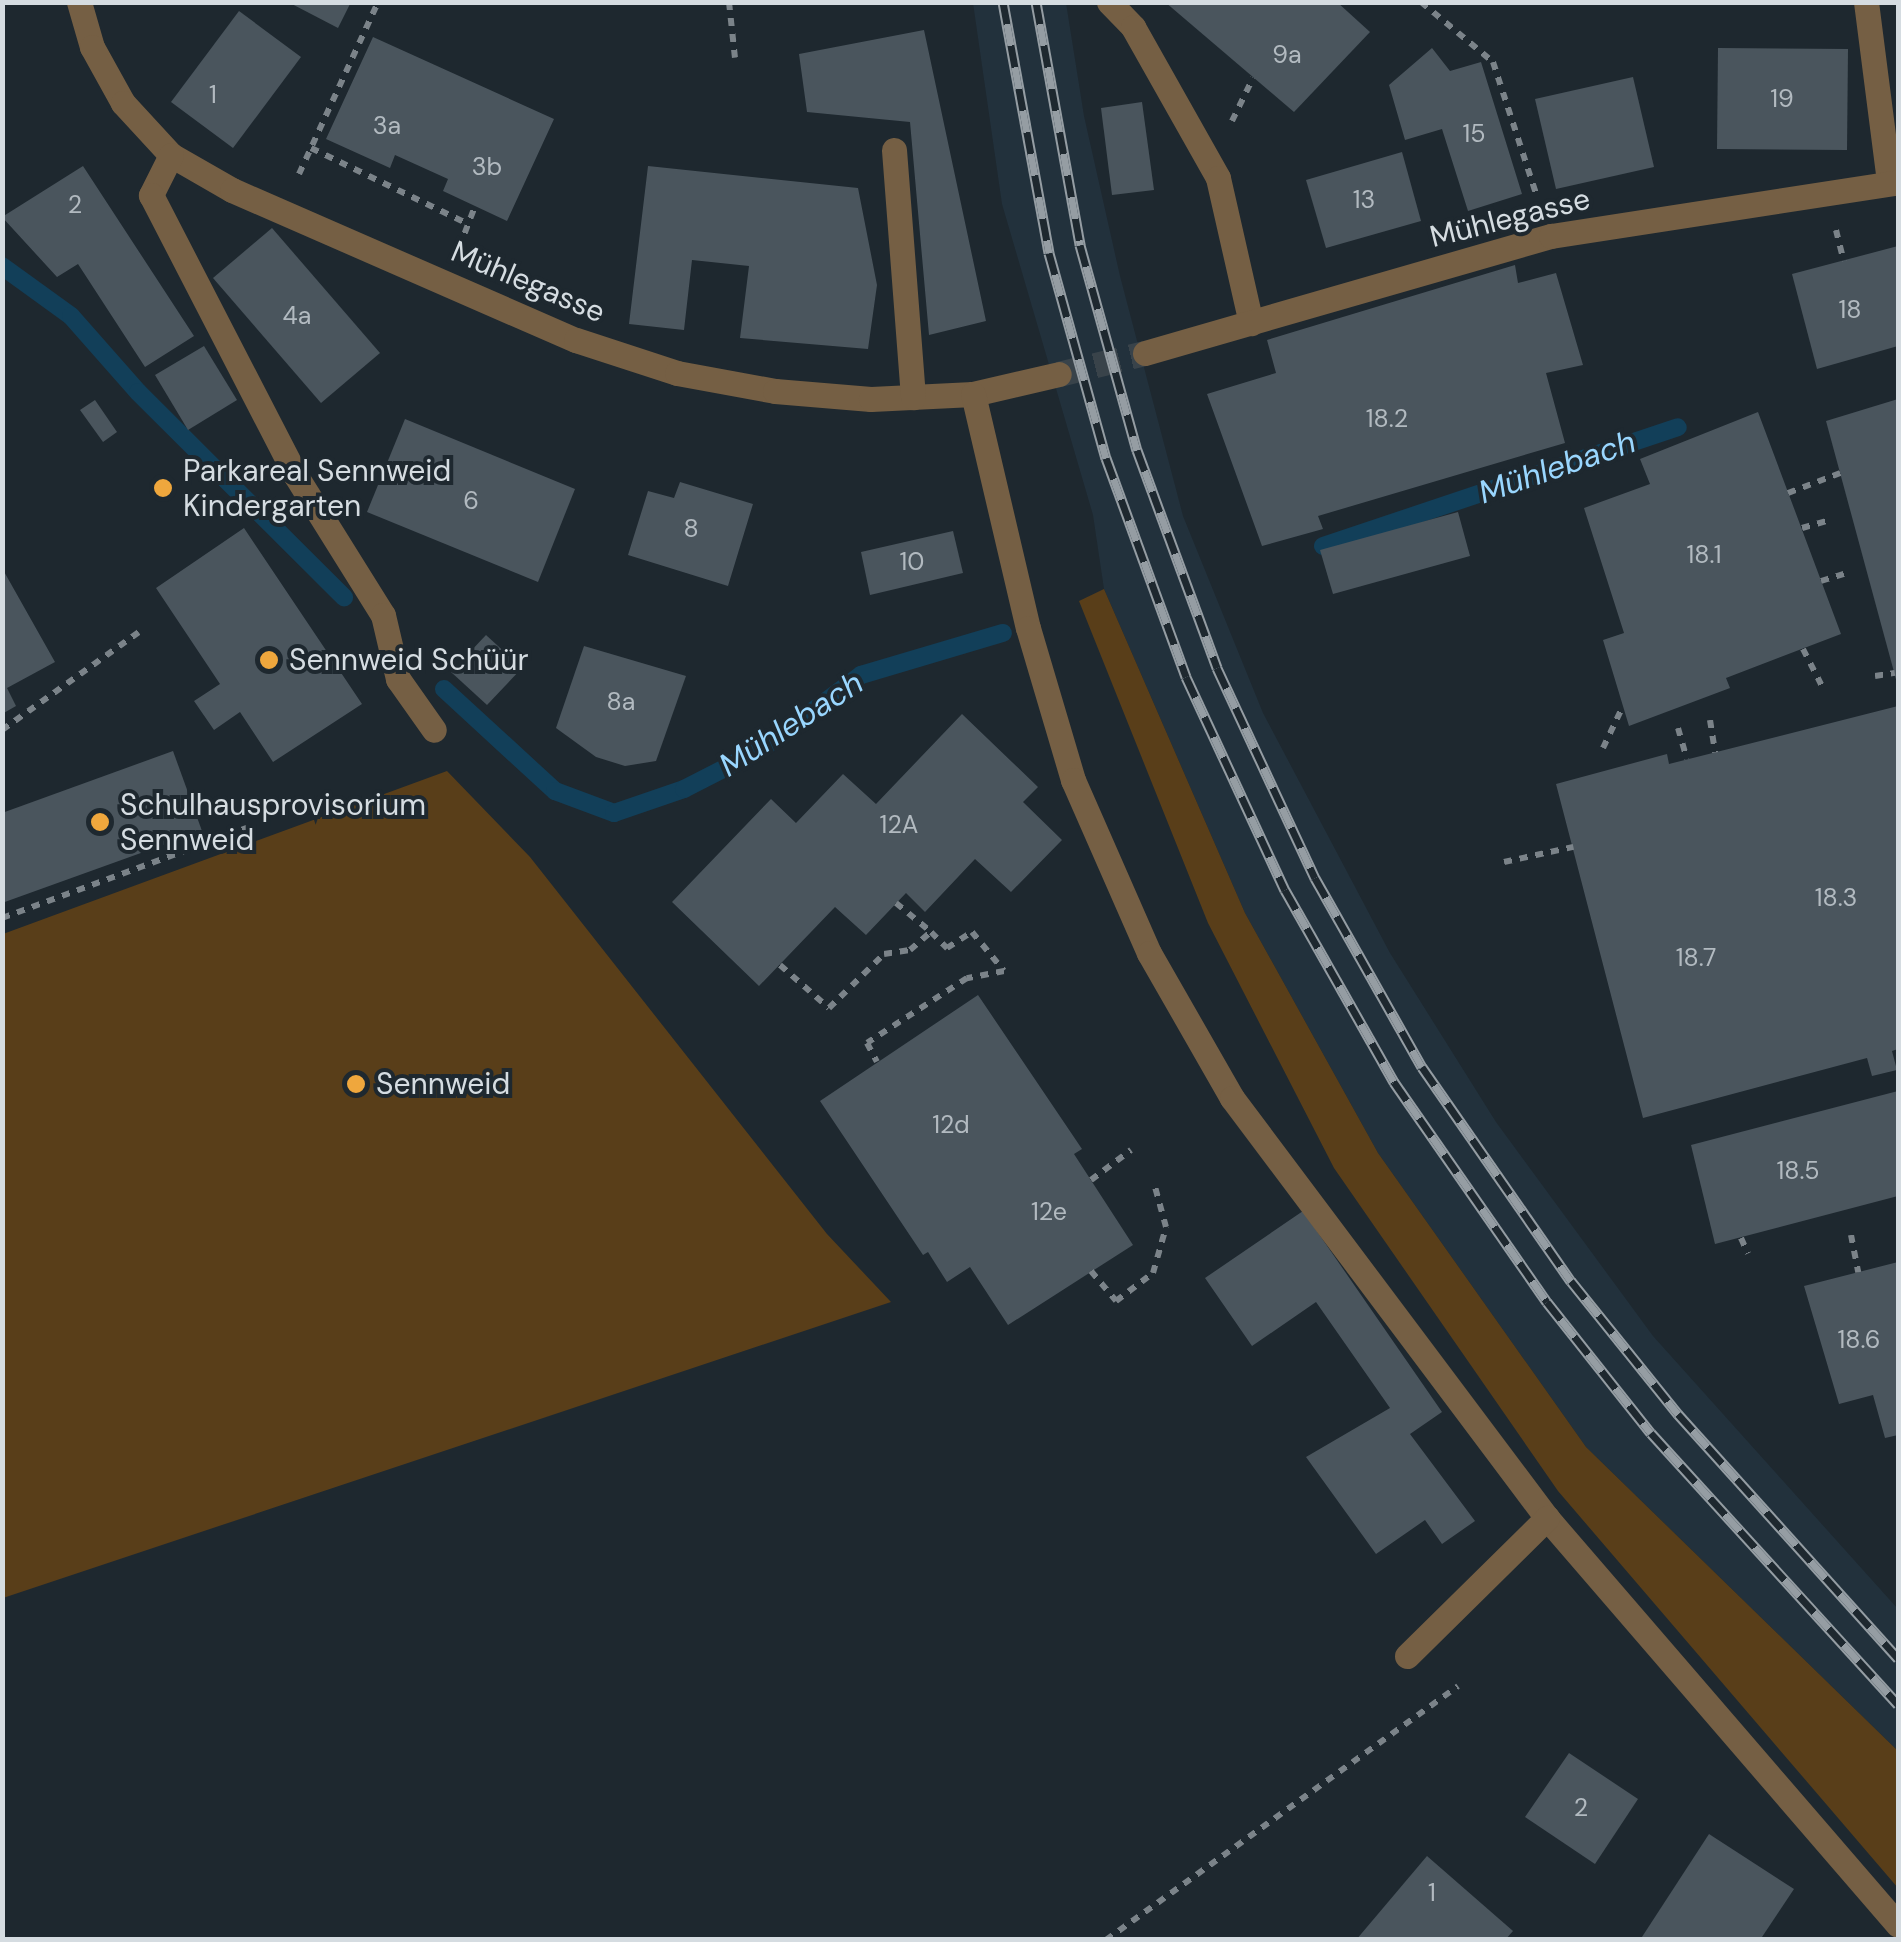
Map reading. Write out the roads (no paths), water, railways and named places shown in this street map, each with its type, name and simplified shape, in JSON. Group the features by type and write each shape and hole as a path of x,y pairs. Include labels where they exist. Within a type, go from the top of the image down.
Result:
{"street":[{"name":"Mühlegasse","path":"79,2 92,46 123,102 171,154 232,190 576,340 677,373 775,391 913,397 973,394 1059,374"},
{"path":"1109,2 1133,27 1218,178 1251,323"},
{"path":"1866,2 1894,182"},
{"path":"894,150 913,397"},
{"path":"171,154 151,196 296,476 382,615 398,678 434,730"},
{"name":"Mühlegasse","path":"1146,353 1550,236 1894,182"},
{"path":"973,394 1028,628 1073,780 1149,953 1232,1098 1546,1518 1898,1925"},
{"path":"1407,1656 1546,1518"}],"waterway":[{"name":"Mühlebach","path":"2,266 71,316 138,392 344,597"},
{"name":"Mühlebach","path":"1323,546 1678,427"},
{"name":"Mühlebach","path":"444,689 555,791 614,813 684,789 762,749 861,675 1003,633"}],"tunnel":[{"path":"1059,374 1145,353"}],"railway":[{"path":"1003,2 1049,253 1106,458 1186,677 1285,890 1394,1082 1547,1302 1651,1433 1898,1704"},
{"path":"1036,2 1080,245 1137,450 1217,668 1315,878 1422,1067 1571,1281 1678,1414 1898,1658"}],"place":[{"name":"Parkareal Sennweid Kindergarten","path":"163,488"},
{"name":"Sennweid Schüür","path":"269,660"},
{"name":"Schulhausprovisorium Sennweid","path":"100,822"},
{"name":"Sennweid","path":"356,1084"}]}
